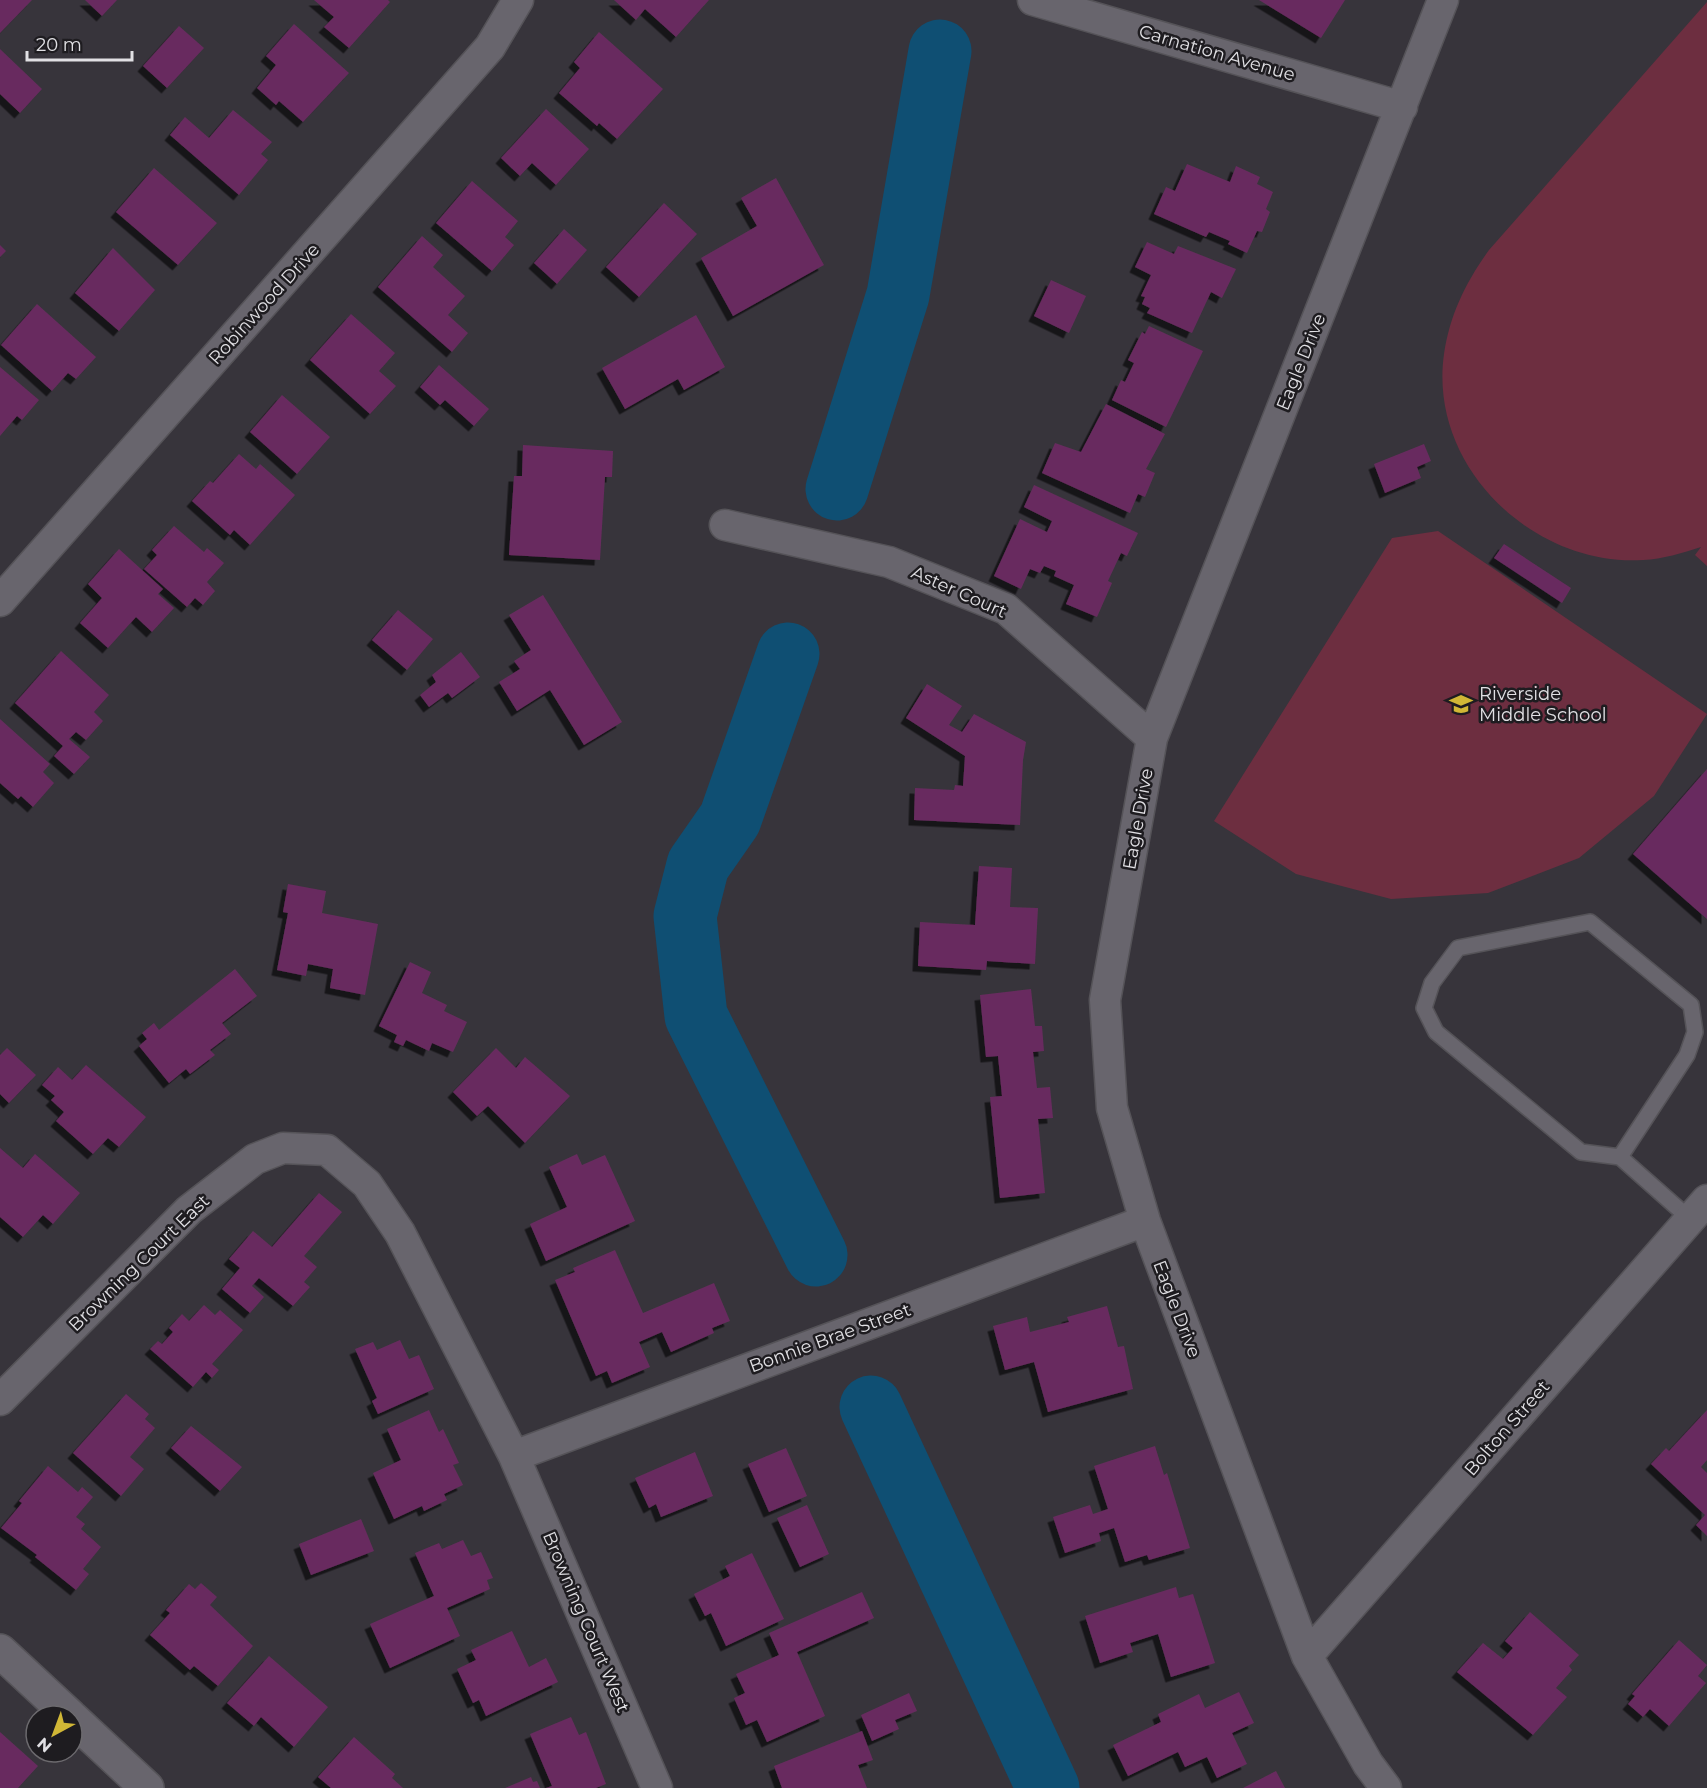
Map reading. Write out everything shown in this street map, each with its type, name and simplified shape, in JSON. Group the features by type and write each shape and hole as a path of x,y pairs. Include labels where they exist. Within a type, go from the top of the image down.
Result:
{"street":[{"name":"Robinwood Drive","path":"0,601 490,47 518,0"},
{"name":"Carnation Avenue","path":"1033,0 1402,107"},
{"name":"Eagle Drive","path":"1386,1788 1368,1764 1307,1656 1145,1221 1112,1108 1105,1000 1152,738 1443,0"},
{"name":"Aster Court","path":"725,525 889,562 1006,609 1152,738"},
{"name":"Browning Court East","path":"0,1400 189,1210 255,1159 283,1148 327,1150 367,1184 400,1233 514,1456"},
{"name":"Bolton Street","path":"1307,1656 1701,1218"},
{"name":"Bonnie Brae Street","path":"514,1456 1145,1221"},
{"name":"Browning Court West","path":"514,1456 657,1788"},
{"path":"0,1651 57,1704"},
{"path":"84,1729 147,1788"}],"lane":[{"path":"1620,1157 1687,1055 1695,1032 1691,1005 1590,922 1458,948 1432,983 1424,1008 1436,1032 1581,1152 1620,1157 1701,1218"}],"shaded area":[{"path":"1707,2 1707,566 1695,555 1701,547 1643,560 1602,558 1564,547 1528,528 1497,502 1471,471 1453,435 1443,396 1444,354 1450,325 1460,299 1489,250"},
{"path":"1438,531 1707,714 1654,796 1579,858 1488,893 1391,899 1296,874 1214,821 1392,538"}],"building":[{"path":"0,0 32,0 0,33"},
{"path":"85,0 117,0 102,16"},
{"path":"314,0 388,0 390,2 349,48 324,27 334,17"},
{"path":"614,0 709,0 676,37 645,9 636,20"},
{"path":"1259,0 1345,0 1321,38"},
{"path":"294,24 349,73 303,122 279,101 276,105 257,88 276,65 266,56"},
{"path":"179,26 204,48 167,88 143,66"},
{"path":"599,32 663,89 617,139 599,123 597,126 559,93 580,68 574,62"},
{"path":"0,49 42,89 20,113 0,94"},
{"path":"546,109 589,149 556,185 532,163 520,176 501,158"},
{"path":"233,110 272,142 261,154 268,160 239,195 170,135 185,117 209,138"},
{"path":"1187,164 1230,182 1236,166 1260,177 1257,184 1273,192 1266,209 1270,212 1262,232 1257,231 1247,253 1228,244 1230,241 1209,232 1206,237 1154,214 1166,187 1175,191"},
{"path":"154,168 217,223 178,265 116,212"},
{"path":"776,178 824,265 733,316 701,258 757,226 741,198"},
{"path":"472,181 518,221 505,237 514,245 492,271 436,223"},
{"path":"664,203 697,234 639,297 606,267"},
{"path":"564,229 587,250 557,284 534,263"},
{"path":"422,236 443,255 433,267 465,296 448,315 468,333 452,352 378,287"},
{"path":"1147,242 1174,254 1178,246 1236,269 1222,298 1211,292 1192,333 1147,313 1150,308 1142,304 1145,297 1141,296 1151,275 1135,267"},
{"path":"0,245 6,251 0,257"},
{"path":"113,248 155,290 119,331 75,293"},
{"path":"1051,280 1086,296 1069,333 1034,316"},
{"path":"37,304 96,357 76,379 68,373 52,391 1,345"},
{"path":"351,314 395,353 379,371 396,386 370,414 310,360"},
{"path":"696,315 725,367 684,390 678,379 625,409 602,368"},
{"path":"1149,326 1203,351 1166,427 1112,400 1121,380 1125,382 1134,363 1128,360 1142,332 1145,334"},
{"path":"439,365 489,409 474,426 445,400 440,405 420,387"},
{"path":"0,367 39,400 22,420 17,416 0,436"},
{"path":"282,395 330,437 297,474 250,432"},
{"path":"1106,404 1165,434 1146,469 1155,473 1145,497 1138,494 1130,513 1042,473 1055,443 1081,452"},
{"path":"1424,444 1431,461 1417,467 1421,478 1385,493 1374,464"},
{"path":"523,445 613,451 612,477 605,477 600,560 509,555 514,476 522,476"},
{"path":"239,454 256,469 260,464 295,495 250,545 234,530 230,535 192,501 210,481 213,483"},
{"path":"1034,485 1138,533 1127,556 1121,553 1108,581 1112,583 1097,617 1066,604 1074,585 1054,576 1056,571 1044,566 1040,573 1030,569 1021,589 994,576 1020,519 1047,532 1052,521 1024,507"},
{"path":"174,526 204,552 207,548 224,563 207,582 215,591 203,605 195,598 187,607 144,569 157,555 152,550"},
{"path":"1504,544 1571,588 1562,603 1494,558"},
{"path":"119,549 163,589 158,594 174,608 152,632 136,617 108,648 80,623 102,598 88,584"},
{"path":"543,595 622,722 584,745 550,690 517,711 499,682 520,669 514,661 531,650 509,615"},
{"path":"398,610 433,639 407,670 372,640"},
{"path":"61,651 109,695 94,712 103,721 86,740 76,732 69,739 90,757 74,774 54,756 63,746 15,703"},
{"path":"461,652 480,677 452,698 448,693 429,707 420,695 436,682 432,675"},
{"path":"927,684 962,706 949,725 962,732 974,714 1026,742 1020,825 914,820 915,788 954,790 955,785 963,786 965,756 906,718"},
{"path":"0,719 50,764 43,772 54,783 33,807 21,796 18,799 0,783"},
{"path":"1707,769 1707,919 1633,854"},
{"path":"979,866 1012,868 1010,907 1038,908 1035,964 987,961 986,970 918,966 920,922 975,925"},
{"path":"288,884 326,891 322,913 378,924 365,995 330,988 333,969 308,964 306,976 277,970 288,913 283,912"},
{"path":"410,962 431,972 422,993 447,1005 444,1011 467,1022 453,1052 432,1043 429,1051 406,1040 403,1046 394,1042 397,1035 379,1026"},
{"path":"235,969 257,996 222,1023 231,1034 210,1050 215,1055 190,1074 186,1069 169,1083 139,1046 147,1039 142,1033 154,1023 159,1030"},
{"path":"1031,989 1035,1026 1042,1026 1044,1051 1033,1052 1037,1088 1050,1087 1053,1118 1038,1119 1045,1193 1000,1198 990,1097 1002,1096 998,1056 986,1057 980,995"},
{"path":"7,1048 36,1075 9,1103 0,1094 0,1055"},
{"path":"496,1048 516,1068 525,1057 570,1096 525,1143 488,1106 477,1116 453,1092"},
{"path":"86,1065 146,1117 119,1147 108,1138 93,1154 56,1121 64,1112 51,1100 55,1096 42,1085 58,1067 72,1080"},
{"path":"0,1148 23,1168 35,1154 80,1193 53,1224 43,1215 23,1237 0,1217"},
{"path":"577,1154 582,1165 605,1155 635,1221 546,1261 530,1224 567,1207 549,1167"},
{"path":"319,1193 342,1212 304,1256 317,1267 304,1282 310,1287 293,1306 259,1278 252,1286 264,1297 250,1313 222,1289 240,1268 229,1259 253,1231 272,1247"},
{"path":"615,1250 643,1313 714,1283 730,1321 712,1328 714,1333 671,1352 662,1332 639,1342 650,1367 612,1383 607,1371 596,1376 555,1280 575,1272 573,1268"},
{"path":"204,1305 215,1315 220,1310 243,1330 212,1364 219,1370 212,1378 206,1372 193,1387 150,1349 158,1341 162,1344 173,1332 169,1328 182,1314 189,1321"},
{"path":"1107,1306 1118,1347 1124,1346 1133,1389 1048,1412 1034,1362 1005,1370 993,1326 1027,1317 1030,1332 1069,1322 1067,1317"},
{"path":"400,1340 409,1359 419,1355 434,1389 378,1414 372,1401 377,1398 355,1349 373,1342 377,1350"},
{"path":"126,1394 149,1414 145,1419 155,1428 130,1457 144,1469 121,1496 73,1453"},
{"path":"429,1410 439,1432 443,1429 459,1463 453,1465 463,1485 444,1494 447,1500 424,1511 422,1506 394,1519 373,1473 401,1460 387,1429"},
{"path":"1707,1410 1707,1460 1701,1467 1707,1473 1707,1536 1696,1525 1705,1515 1651,1464 1666,1448 1669,1451"},
{"path":"191,1426 242,1467 220,1491 171,1448"},
{"path":"1155,1446 1164,1475 1167,1473 1190,1548 1149,1560 1147,1555 1125,1562 1114,1528 1099,1533 1101,1541 1065,1553 1053,1517 1090,1505 1093,1514 1108,1509 1094,1466"},
{"path":"786,1448 807,1496 769,1512 748,1464"},
{"path":"695,1452 713,1496 661,1517 656,1504 649,1508 635,1478"},
{"path":"48,1466 78,1492 82,1487 93,1497 76,1517 85,1524 81,1529 101,1547 83,1569 89,1574 76,1590 35,1557 37,1555 1,1528 22,1503 19,1501"},
{"path":"807,1505 829,1554 800,1567 777,1518"},
{"path":"361,1519 374,1551 311,1575 299,1544"},
{"path":"463,1540 471,1556 481,1552 493,1578 487,1580 490,1589 447,1608 460,1636 390,1668 370,1624 434,1596 415,1553 439,1543 442,1549"},
{"path":"752,1553 784,1619 726,1646 711,1613 705,1616 694,1594 730,1576 725,1566"},
{"path":"201,1583 217,1597 210,1605 253,1646 218,1686 194,1666 190,1670 150,1635 170,1613 166,1610 189,1584 195,1589"},
{"path":"1176,1587 1179,1598 1193,1594 1215,1663 1171,1677 1158,1634 1130,1643 1133,1652 1100,1663 1085,1616"},
{"path":"862,1592 874,1618 797,1652 825,1716 767,1742 757,1720 746,1725 734,1698 745,1693 736,1674 779,1655 769,1633"},
{"path":"1530,1612 1579,1655 1569,1666 1572,1670 1556,1688 1567,1697 1533,1735 1457,1672 1483,1643 1503,1659 1513,1648 1505,1641"},
{"path":"512,1631 529,1667 546,1658 558,1682 486,1716 479,1700 473,1703 457,1669 476,1660 471,1650"},
{"path":"1679,1640 1707,1665 1698,1676 1706,1683 1669,1726 1650,1709 1643,1717 1628,1704 1635,1696 1632,1694"},
{"path":"269,1656 328,1707 294,1747 261,1717 254,1726 227,1703"},
{"path":"1239,1692 1254,1723 1232,1733 1247,1764 1217,1778 1207,1757 1185,1767 1178,1752 1128,1776 1113,1745 1161,1722 1158,1714 1199,1694 1205,1708"},
{"path":"909,1693 917,1711 895,1720 899,1729 872,1741 861,1715"},
{"path":"571,1717 579,1735 586,1732 606,1784 596,1788 546,1788 552,1786 530,1734"},
{"path":"862,1731 873,1760 858,1765 867,1788 782,1788 774,1766"},
{"path":"0,1732 24,1753 24,1764 38,1766 18,1788 0,1788"},
{"path":"354,1737 395,1774 392,1778 403,1788 331,1788 318,1777"},
{"path":"1276,1771 1285,1788 1243,1788"},
{"path":"531,1777 533,1782 537,1781 540,1788 505,1788"}],"waterway":[{"path":"837,489 898,295 940,51"},
{"path":"788,654 730,819 698,865 685,916 696,1016 816,1255"},
{"path":"871,1407 1048,1788"}],"place":[{"name":"Riverside Middle School","path":"1461,704"}]}
